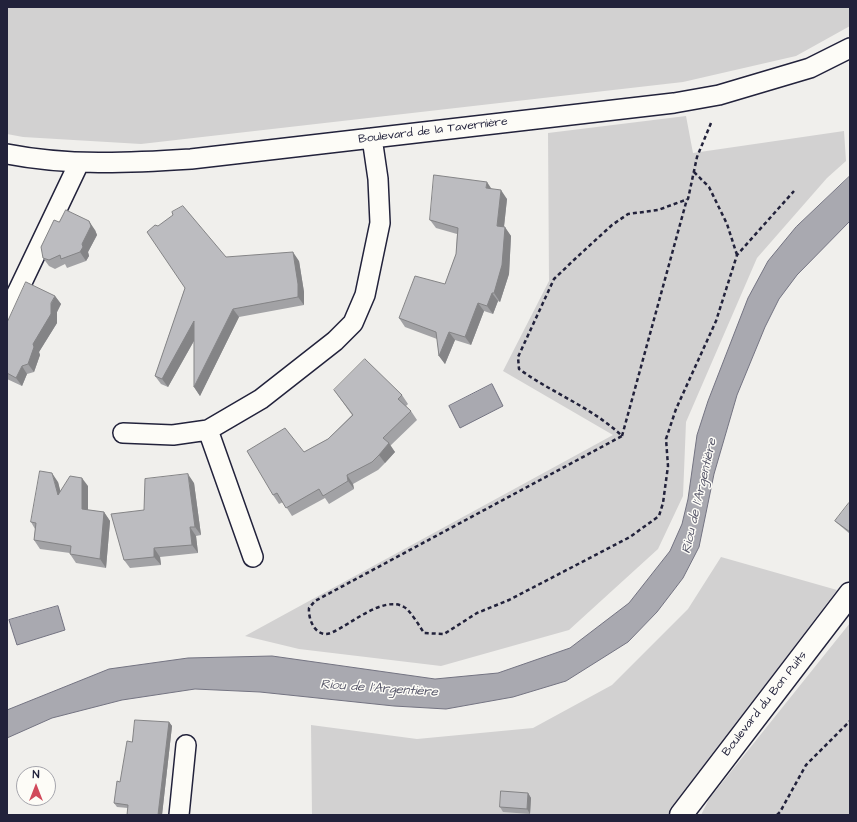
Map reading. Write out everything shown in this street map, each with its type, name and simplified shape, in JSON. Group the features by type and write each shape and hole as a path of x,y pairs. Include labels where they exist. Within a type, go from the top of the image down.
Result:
{"main road":[{"name":"Boulevard du Bon Puits","path":"681,815 850,594"}],"street":[{"name":"Boulevard de la Tavernière","path":"7,154 79,163 131,163 191,159 706,98 810,68 850,48"},
{"path":"123,433 173,435 208,430 261,399 335,341 352,323 366,295 380,223 378,179 372,138"},
{"path":"7,314 79,163"},
{"path":"208,430 253,557"},
{"path":"179,815 186,745"}],"path":[{"path":"711,123 697,157 688,199 622,436 315,601 309,608 308,616 312,627 320,632 332,633 364,613 393,603 404,607 424,633 444,634 477,613 509,600 630,537 659,516 663,503 668,466 666,439 676,409 716,321 737,255 794,191"},
{"path":"694,172 709,187 727,224 737,255"},
{"path":"622,436 608,423 537,382 520,369 518,357 554,279 576,258 612,225 628,214 658,210 688,199"},
{"path":"777,815 806,765 850,721"}],"shaded area":[{"path":"7,7 850,7 850,26 796,56 683,82 141,144 23,137 7,134"},
{"path":"686,116 693,153 844,131 846,161 827,178 757,258 686,422 683,496 658,549 569,630 441,666 299,649 245,636 613,435 503,371 549,281 548,133"},
{"path":"721,557 837,590 667,815 312,815 311,725 417,739 533,728 612,685 688,609"},
{"path":"850,623 850,815 701,815 709,799"}],"water":[{"name":"Riou de l'Argentière","path":"850,176 850,221 797,275 779,299 765,327 737,395 714,474 699,547 683,578 657,612 628,642 566,681 513,697 446,709 394,706 260,692 195,689 122,700 52,718 7,738 7,710 109,669 188,658 272,656 435,679 498,673 570,648 629,603 670,551 682,524 688,499 697,435 708,401 748,298 768,261 796,227"},
{"path":"492,384 503,406 460,428 449,406"},
{"path":"58,606 65,630 17,645 9,620"}],"building":[{"path":"434,175 487,182 486,188 501,190 497,226 505,227 502,265 494,293 492,293 487,306 478,303 465,337 449,332 439,356 436,332 399,318 415,276 445,284 456,254 458,228 430,220"},
{"path":"183,206 226,257 293,252 298,284 298,297 233,309 194,387 194,321 162,379 155,376 185,288 147,232 155,225 158,226 173,215 172,212"},
{"path":"66,210 89,221 91,226 82,244 83,247 80,252 61,259 60,255 49,260 43,258 41,247 54,220 59,222"},
{"path":"26,282 55,296 51,303 51,314 33,344 34,347 28,364 22,366 16,378 7,373 7,323"},
{"path":"365,359 402,395 398,399 411,411 383,438 389,443 379,455 372,462 347,475 348,481 323,496 319,489 286,508 277,493 273,495 247,451 285,428 304,452 328,439 353,415 334,390"},
{"path":"40,471 52,473 58,495 70,476 82,478 82,509 104,512 100,559 70,554 71,546 34,540 36,523 31,522"},
{"path":"188,474 195,527 190,527 192,545 154,548 154,557 124,560 111,514 144,510 145,479"},
{"path":"849,503 850,504 850,532 835,521"},
{"path":"135,720 169,722 158,815 127,815 128,805 114,803 117,781 120,782 127,741 132,742"},
{"path":"501,791 528,793 527,809 500,807"}]}
